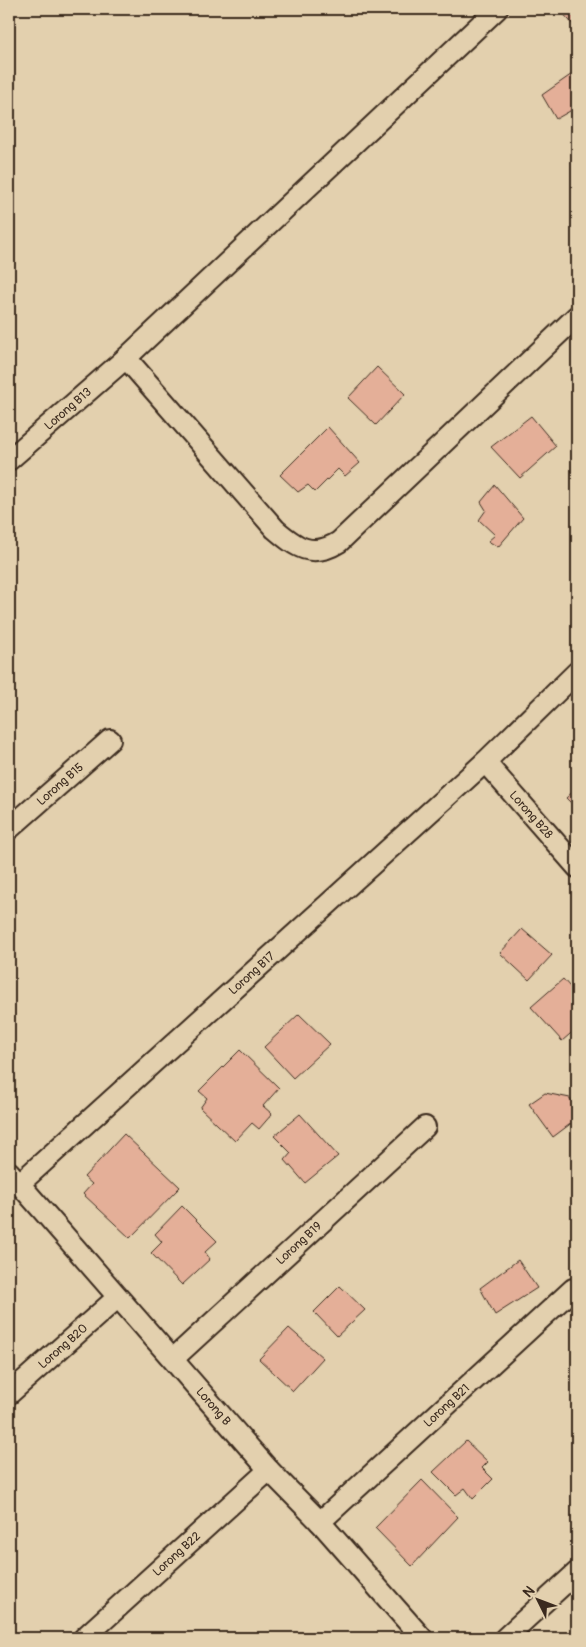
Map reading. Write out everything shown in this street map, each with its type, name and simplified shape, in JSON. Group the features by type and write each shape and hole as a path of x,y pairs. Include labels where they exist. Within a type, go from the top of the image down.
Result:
{"street":[{"name":"Lorong B13","path":"9,460 126,358 497,9"},
{"path":"126,358 275,529 293,544 306,549 320,549 331,547 339,542 577,316"},
{"name":"Lorong B17","path":"14,1178 485,762 577,672"},
{"name":"Lorong B15","path":"9,829 110,740"},
{"name":"Lorong B28","path":"485,762 577,867"},
{"name":"Lorong B19","path":"173,1359 425,1127"},
{"name":"Lorong B","path":"14,1178 117,1298 270,1470 320,1522 422,1638"},
{"name":"Lorong B21","path":"320,1522 574,1288"},
{"name":"Lorong B20","path":"9,1394 117,1298"},
{"name":"Lorong B22","path":"84,1638 270,1470"},
{"path":"505,1638 577,1572"}],"building":[{"path":"577,9 577,29 560,10"},
{"path":"572,74 577,82 577,107 556,119 542,95"},
{"path":"377,367 405,394 376,425 348,398"},
{"path":"531,416 556,446 520,478 491,447"},
{"path":"328,427 360,463 345,476 338,469 315,492 308,485 298,492 280,475"},
{"path":"495,485 523,518 498,547 488,541 495,535 479,520 486,510 481,502"},
{"path":"577,788 577,809 566,798"},
{"path":"522,929 552,955 529,980 500,953"},
{"path":"563,979 577,995 577,1028 562,1041 531,1007"},
{"path":"299,1014 330,1044 293,1078 264,1047"},
{"path":"240,1050 279,1088 263,1106 272,1114 259,1129 252,1123 235,1141 200,1108 207,1098 199,1091"},
{"path":"545,1093 570,1098 577,1110 577,1119 553,1137 529,1104"},
{"path":"300,1114 338,1156 305,1183 285,1160 291,1153 274,1136"},
{"path":"124,1134 180,1187 130,1238 83,1194 92,1184 84,1177"},
{"path":"182,1206 217,1241 205,1252 210,1259 182,1285 151,1253 162,1242 155,1234"},
{"path":"518,1260 537,1288 495,1315 480,1288"},
{"path":"340,1286 365,1310 337,1336 314,1312"},
{"path":"289,1328 323,1358 293,1391 259,1359"},
{"path":"466,1441 488,1462 482,1468 493,1479 473,1499 465,1488 456,1495 433,1472"},
{"path":"422,1480 458,1517 412,1566 375,1528"}]}
